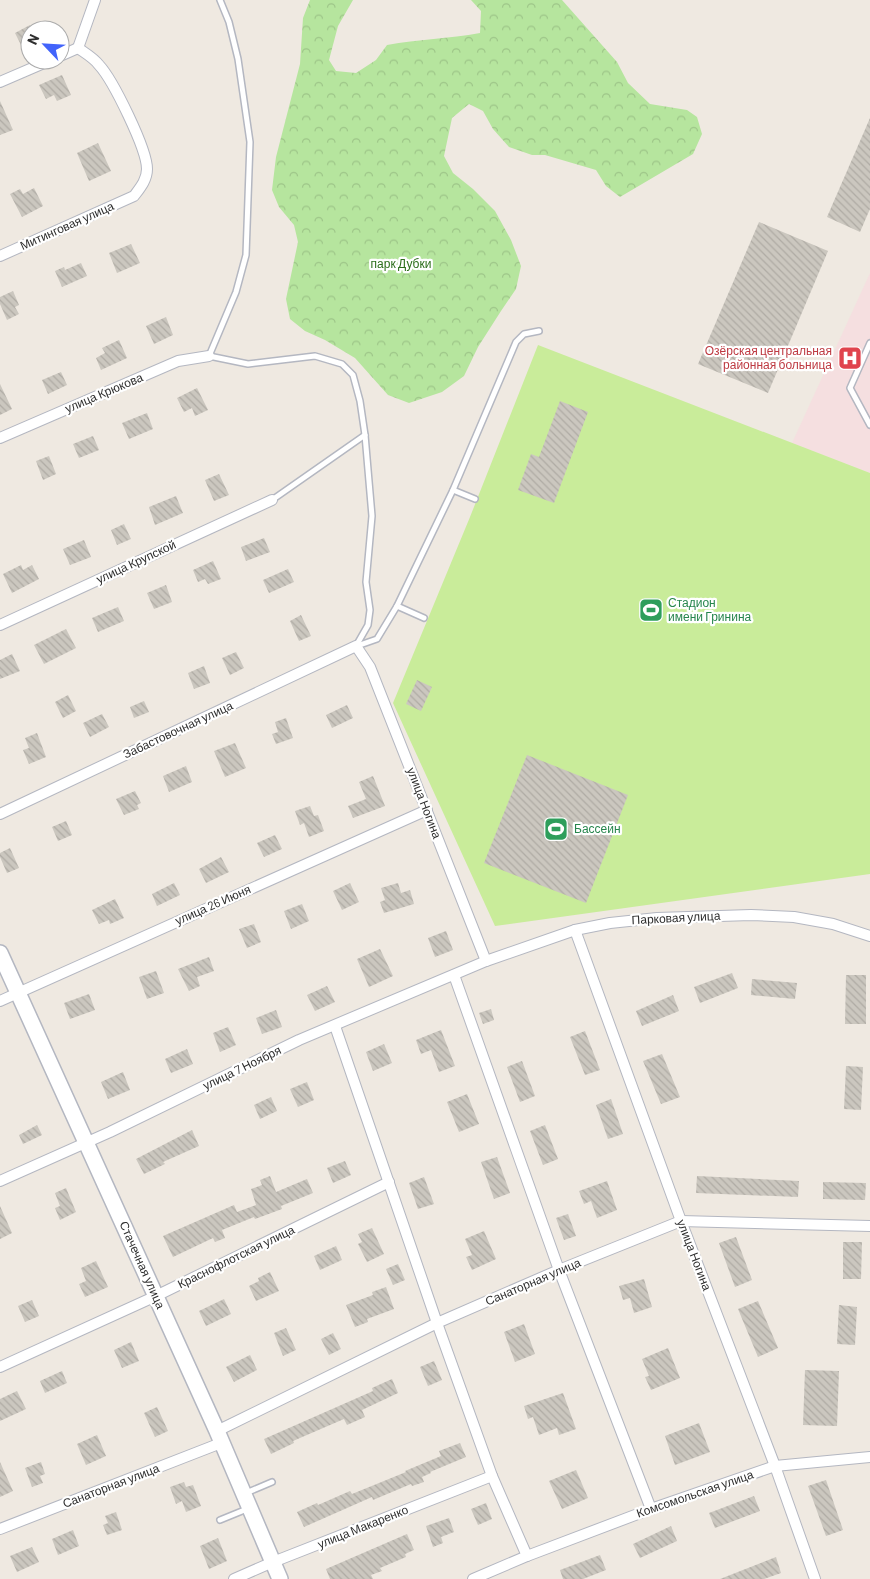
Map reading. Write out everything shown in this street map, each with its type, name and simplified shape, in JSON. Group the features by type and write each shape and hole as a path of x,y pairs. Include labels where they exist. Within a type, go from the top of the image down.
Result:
{"street":[{"path":"70,52 78,48 95,0"},
{"name":"Митинговая улица","path":"0,256 134,196 144,183 147,170 144,153 113,84 98,63 78,48"},
{"path":"0,82 28,70"},
{"name":"улица Крюкова","path":"0,438 178,361 209,356"},
{"name":"улица Крупской","path":"0,625 272,500"},
{"name":"улица Ногина","path":"356,646 370,667 486,961"},
{"name":"Забастовочная улица","path":"0,814 356,646"},
{"name":"улица 26 Июня","path":"0,1000 427,810"},
{"name":"Парковая улица","path":"486,961 575,930 610,922 657,918 751,914 802,918 833,924 870,936"},
{"name":"улица Ногина","path":"575,930 680,1221 774,1466 815,1579"},
{"name":"Стачечная улица","path":"0,953 156,1296 280,1579"},
{"name":"улица 7 Ноября","path":"0,1181 86,1143 299,1040 486,961"},
{"path":"454,975 560,1270 651,1509"},
{"path":"335,1026 437,1323 492,1476 527,1556"},
{"name":"Краснофлотская улица","path":"0,1367 156,1296 389,1182"},
{"name":"Санаторная улица","path":"0,1529 219,1437 437,1323 680,1221 870,1226"},
{"name":"Комсомольская улица","path":"473,1579 527,1556 651,1509 774,1466 870,1457"},
{"name":"улица Макаренко","path":"234,1579 492,1476"}],"lane":[{"path":"220,0 229,22 238,58 250,142 246,255 236,292 209,356 248,364 315,356 342,364 353,375 360,400 365,435 372,516 366,582 370,610 368,625 356,646"},
{"path":"356,646 377,639 397,606 454,490 516,342 524,334 539,331"},
{"path":"870,343 850,388 870,425"},
{"path":"272,500 365,435"},
{"path":"454,490 474,499"},
{"path":"397,606 424,618"},
{"path":"220,1520 272,1482"}],"shaded area":[{"name":"Озёрская центральная районная больница","path":"870,273 870,473 792,443"}],"green space":[{"name":"парк Дубки","path":"310,0 353,0 338,26 329,60 336,71 356,73 376,60 387,45 480,33 481,11 471,0 562,0 617,62 628,83 650,104 687,110 697,117 702,134 693,154 620,197 606,186 596,170 545,155 532,155 509,147 493,129 483,111 469,104 452,118 444,156 453,173 473,189 495,211 511,240 521,266 516,289 478,347 464,376 442,392 409,403 388,395 355,358 325,340 305,331 290,319 286,299 298,242 294,225 279,207 272,190 276,157 300,64 303,18"},
{"name":"Стадион имени Гринина","path":"538,345 870,473 870,874 495,926 393,703 470,517"}],"building":[{"path":"20,30 20,43 15,33"},
{"path":"62,75 71,95 57,101 54,95 46,99 39,85"},
{"path":"0,101 13,130 0,135"},
{"path":"870,118 870,209 860,232 827,217"},
{"path":"98,143 111,171 89,181 77,153"},
{"path":"34,188 43,206 22,217 10,194 20,189 23,194"},
{"path":"759,222 828,251 768,393 698,364"},
{"path":"131,244 140,263 117,273 109,253"},
{"path":"81,263 87,276 62,287 55,271 64,267 65,270"},
{"path":"13,291 19,305 15,307 19,314 7,320 0,304 0,297"},
{"path":"166,317 173,335 154,344 146,326"},
{"path":"119,340 127,358 101,370 96,358 105,353 102,348"},
{"path":"61,372 67,385 48,394 42,380"},
{"path":"0,384 12,409 0,415"},
{"path":"197,388 208,410 195,416 192,408 184,412 177,398"},
{"path":"560,401 588,412 554,503 518,490 531,454 539,457"},
{"path":"147,413 153,429 129,439 122,423"},
{"path":"93,436 99,450 79,458 73,444"},
{"path":"49,456 56,474 43,480 36,461"},
{"path":"219,474 229,495 214,501 205,480"},
{"path":"176,496 183,513 155,525 149,507"},
{"path":"124,524 131,539 117,545 111,530"},
{"path":"264,538 270,552 246,561 241,547"},
{"path":"84,540 91,557 70,565 63,549"},
{"path":"213,561 221,579 208,584 205,579 198,582 193,570"},
{"path":"21,565 23,570 32,565 39,579 12,593 3,574"},
{"path":"288,569 294,582 269,593 263,580"},
{"path":"166,585 172,602 154,609 147,593"},
{"path":"118,607 124,621 98,632 92,618"},
{"path":"301,615 311,636 299,641 290,621"},
{"path":"66,629 76,648 44,664 34,645"},
{"path":"236,652 244,668 230,675 222,658"},
{"path":"12,654 20,671 0,679 0,660"},
{"path":"204,666 210,683 194,689 188,673"},
{"path":"417,680 432,687 421,711 406,704"},
{"path":"68,695 76,711 63,718 55,702"},
{"path":"144,701 149,712 134,718 130,707"},
{"path":"347,705 353,718 332,728 326,715"},
{"path":"102,714 109,727 90,737 83,723"},
{"path":"286,718 293,738 276,744 272,734 278,732 275,722"},
{"path":"37,733 46,757 29,764 23,750 29,748 25,738"},
{"path":"235,743 246,768 225,777 214,751"},
{"name":"Бассейн","path":"527,755 628,795 586,903 484,863"},
{"path":"186,766 192,782 169,792 163,776"},
{"path":"373,776 385,806 353,818 348,806 366,799 359,782"},
{"path":"135,791 141,803 137,805 139,809 124,815 116,799"},
{"path":"310,806 314,816 318,815 324,831 309,837 304,823 300,825 295,811"},
{"path":"66,821 72,835 58,841 52,827"},
{"path":"275,835 282,849 264,857 257,843"},
{"path":"10,848 19,868 7,873 0,853"},
{"path":"221,857 229,872 206,883 199,869"},
{"path":"174,883 180,895 157,906 152,894"},
{"path":"350,883 359,902 342,910 333,891"},
{"path":"398,883 401,893 410,890 414,904 384,913 380,902 385,900 381,888"},
{"path":"115,899 124,918 110,924 109,920 99,924 92,910"},
{"path":"302,904 309,921 291,929 284,911"},
{"path":"254,924 261,942 247,948 239,929"},
{"path":"446,931 453,950 435,957 428,938"},
{"path":"380,949 393,976 369,987 357,959"},
{"path":"209,957 214,971 197,977 200,986 189,991 178,969"},
{"path":"156,971 164,993 147,999 139,977"},
{"path":"732,973 738,988 700,1003 694,987"},
{"path":"846,975 866,975 866,1024 845,1024"},
{"path":"752,979 797,983 795,999 751,995"},
{"path":"327,986 335,1002 315,1011 307,995"},
{"path":"89,994 95,1010 70,1019 64,1003"},
{"path":"673,995 679,1011 642,1026 636,1011"},
{"path":"491,1009 494,1020 483,1024 479,1013"},
{"path":"276,1010 282,1027 262,1034 256,1018"},
{"path":"228,1027 236,1045 220,1052 213,1033"},
{"path":"441,1030 455,1066 439,1072 431,1050 421,1054 416,1040"},
{"path":"585,1031 600,1070 585,1075 570,1037"},
{"path":"384,1044 392,1063 373,1071 366,1052"},
{"path":"187,1049 193,1064 171,1073 165,1059"},
{"path":"662,1054 680,1097 661,1104 643,1061"},
{"path":"522,1061 535,1096 520,1102 507,1067"},
{"path":"846,1066 863,1067 861,1110 844,1109"},
{"path":"123,1072 130,1090 108,1099 101,1082"},
{"path":"307,1082 314,1100 298,1107 290,1089"},
{"path":"467,1094 479,1124 459,1132 447,1102"},
{"path":"271,1097 277,1111 260,1119 254,1105"},
{"path":"611,1099 623,1134 608,1139 596,1105"},
{"path":"37,1125 42,1135 23,1144 19,1135"},
{"path":"545,1125 558,1159 543,1165 530,1131"},
{"path":"192,1130 199,1146 163,1162 165,1164 144,1174 136,1159"},
{"path":"497,1157 510,1193 494,1199 481,1162"},
{"path":"345,1161 351,1175 333,1183 327,1168"},
{"path":"270,1176 276,1192 307,1179 313,1193 281,1206 282,1209 255,1219 254,1217 222,1230 225,1238 215,1242 213,1238 173,1257 163,1236 234,1205 237,1212 256,1205 251,1189 262,1185 260,1180"},
{"path":"697,1176 799,1181 798,1197 696,1193"},
{"path":"424,1177 434,1204 418,1209 409,1183"},
{"path":"607,1181 617,1210 597,1218 591,1201 584,1204 579,1191"},
{"path":"823,1182 866,1183 865,1200 823,1199"},
{"path":"66,1188 76,1212 60,1220 55,1208 60,1206 55,1193"},
{"path":"0,1206 12,1233 0,1239"},
{"path":"568,1214 576,1236 564,1240 556,1218"},
{"path":"372,1228 384,1254 367,1262 358,1244 362,1242 358,1234"},
{"path":"484,1231 496,1259 472,1270 466,1257 472,1255 465,1239"},
{"path":"736,1237 752,1280 735,1287 719,1243"},
{"path":"843,1242 862,1242 861,1279 843,1279"},
{"path":"336,1246 342,1260 320,1270 314,1256"},
{"path":"96,1261 108,1287 85,1297 79,1284 86,1281 81,1268"},
{"path":"398,1264 405,1280 393,1285 386,1269"},
{"path":"270,1272 279,1291 256,1301 249,1286 259,1281 258,1278"},
{"path":"644,1279 652,1307 634,1313 630,1298 623,1300 619,1286"},
{"path":"386,1287 394,1309 367,1319 368,1322 355,1327 346,1305 373,1295 372,1292"},
{"path":"224,1299 231,1314 206,1326 199,1311"},
{"path":"32,1300 39,1316 25,1322 18,1306"},
{"path":"758,1301 778,1348 758,1357 738,1309"},
{"path":"839,1305 857,1307 855,1345 837,1344"},
{"path":"524,1324 535,1354 515,1362 504,1332"},
{"path":"286,1328 296,1350 283,1356 274,1333"},
{"path":"333,1333 341,1349 329,1355 321,1339"},
{"path":"131,1342 139,1361 122,1368 114,1350"},
{"path":"668,1348 680,1378 651,1390 645,1377 649,1376 642,1359"},
{"path":"250,1355 257,1370 234,1382 226,1367"},
{"path":"434,1361 442,1380 428,1386 420,1367"},
{"path":"805,1370 839,1371 837,1426 803,1425"},
{"path":"62,1371 67,1383 45,1393 40,1381"},
{"path":"392,1379 398,1393 362,1410 365,1417 347,1425 344,1419 293,1441 294,1443 271,1454 264,1439 373,1391 372,1388"},
{"path":"17,1391 26,1409 0,1421 0,1399"},
{"path":"563,1393 576,1429 559,1435 557,1428 539,1435 533,1417 528,1419 524,1406"},
{"path":"157,1407 168,1431 155,1437 144,1413"},
{"path":"699,1423 710,1452 675,1465 665,1436"},
{"path":"97,1435 106,1456 86,1465 77,1444"},
{"path":"460,1443 466,1457 430,1472 422,1477 424,1482 412,1486 411,1484 373,1500 372,1497 304,1527 297,1512 350,1491 352,1494 406,1472 441,1456 439,1451"},
{"path":"0,1462 13,1491 0,1497"},
{"path":"41,1462 45,1474 40,1476 43,1483 32,1487 25,1468"},
{"path":"576,1470 588,1498 562,1509 549,1481"},
{"path":"826,1480 843,1530 826,1536 808,1486"},
{"path":"184,1482 186,1487 193,1485 201,1506 186,1512 182,1501 176,1504 170,1487"},
{"path":"754,1496 760,1511 715,1528 709,1513"},
{"path":"486,1503 492,1519 478,1525 471,1509"},
{"path":"116,1512 122,1530 107,1535 103,1525 108,1523 105,1516"},
{"path":"449,1518 454,1532 441,1537 443,1543 433,1547 426,1526"},
{"path":"671,1526 677,1541 640,1558 633,1544"},
{"path":"73,1530 79,1546 58,1555 52,1539"},
{"path":"407,1534 414,1550 405,1554 406,1557 380,1568 382,1571 371,1575 373,1579 330,1579 326,1569"},
{"path":"218,1538 227,1561 209,1569 200,1546"},
{"path":"32,1547 39,1562 17,1572 10,1556"},
{"path":"600,1555 606,1570 583,1579 563,1579 560,1570"},
{"path":"776,1557 781,1573 764,1579 720,1579"}],"place":[{"name":"Озёрская центральная районная больница","path":"850,358"},
{"name":"Стадион имени Гринина","path":"651,610"},
{"name":"Бассейн","path":"556,829"}]}
